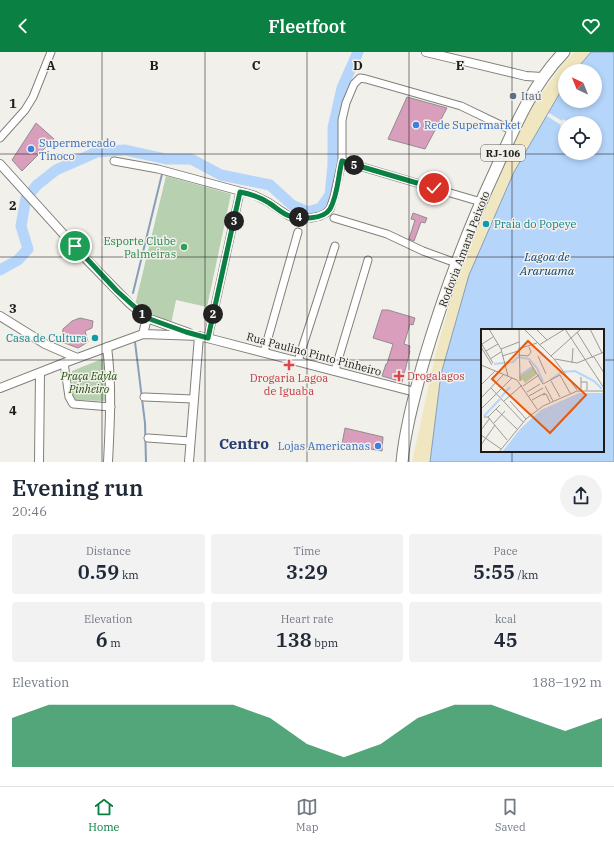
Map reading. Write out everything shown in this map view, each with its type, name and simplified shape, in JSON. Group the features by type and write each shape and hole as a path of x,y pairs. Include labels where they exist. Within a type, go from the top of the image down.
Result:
{"highway":[{"name":"Rodovia Amaral Peixoto","path":"402,462 408,423 415,392 456,263 480,202 513,131 540,82 562,53"}],"street":[{"path":"0,138 25,110 33,97 51,52"},
{"path":"426,52 526,76 540,82"},
{"path":"114,161 158,169 240,192 263,199 289,216 311,218 320,216 330,209 342,161 342,120 354,84 360,78 461,106 513,131"},
{"path":"342,161 480,202"},
{"path":"0,165 108,282 147,318 171,332"},
{"path":"208,338 240,192"},
{"path":"334,218 387,234 423,251 456,263"},
{"path":"264,352 298,232"},
{"path":"298,360 335,246"},
{"path":"335,370 368,260"},
{"path":"0,316 45,344 77,358"},
{"path":"143,334 147,318"},
{"path":"0,388 107,346 143,334 171,332"},
{"name":"Rua Paulino Pinto Pinheiro","path":"171,332 199,336 298,360 415,392"},
{"path":"189,462 199,336"},
{"path":"107,346 111,408 108,462"},
{"path":"64,363 69,397 73,404 111,408"},
{"path":"39,462 40,373"},
{"path":"144,397 193,399"},
{"path":"148,438 190,441"}],"green space":[{"name":"Esporte Clube Palmeiras","path":"166,176 231,194 207,307 176,300 171,324 135,305"},
{"name":"Praça Edyla Pinheiro","path":"107,357 106,401 73,400 72,371"}],"sand":[{"name":"Praia do Popeye","path":"575,52 591,52 581,64 563,64"},
{"name":"Praia do Popeye","path":"558,70 558,96 514,172 469,275 441,374 430,462 412,462 437,348 458,275 527,114"}],"water":[{"name":"Lagoa de Araruama","path":"591,52 614,52 614,462 430,462 441,374 469,275 514,172 558,96 558,108 602,108 602,64 581,64"}],"pier":[{"path":"549,113 558,119 558,123 547,116"}],"building":[{"name":"Rede Supermarket","path":"407,97 447,108 425,149 388,139"},
{"name":"Supermercado Tinoco","path":"36,123 54,139 22,171 12,160"},
{"path":"413,213 427,218 425,223 421,222 414,241 409,239 415,220 411,219"},
{"path":"382,310 388,310 415,318 413,325 410,324 404,344 410,346 410,351 402,382 382,376 393,344 373,338"},
{"path":"80,318 93,321 92,328 85,331 88,342 78,348 62,342 63,329 72,321"},
{"path":"345,428 383,437 382,451 342,444"}],"waterway":[{"path":"0,270 18,260 28,249 21,226 26,198 37,185 56,170 97,152 125,150 166,159 191,159 221,175 270,185 292,205 308,212 321,208 330,195 333,165 333,128 342,88 358,52"},
{"path":"165,163 166,159"},
{"path":"133,293 162,174"},
{"path":"135,342 145,423 146,462"}],"place":[{"name":"Itaú","path":"513,96"},
{"name":"Rede Supermarket","path":"416,125"},
{"name":"Supermercado Tinoco","path":"31,149"},
{"name":"Praia do Popeye","path":"486,224"},
{"name":"Esporte Clube Palmeiras","path":"184,247"},
{"name":"Casa de Cultura","path":"95,338"},
{"name":"Drogaria Lagoa de Iguaba","path":"289,365"},
{"name":"Drogalagos","path":"399,376"},
{"name":"Lojas Americanas","path":"378,446"}],"district":[{"name":"Centro","path":"244,443"}],"route":[{"path":"75,246 117,291 147,318 172,328 208,338 240,192 254,195 263,199 289,216 300,218 320,216 330,209 342,161 434,188"}]}
